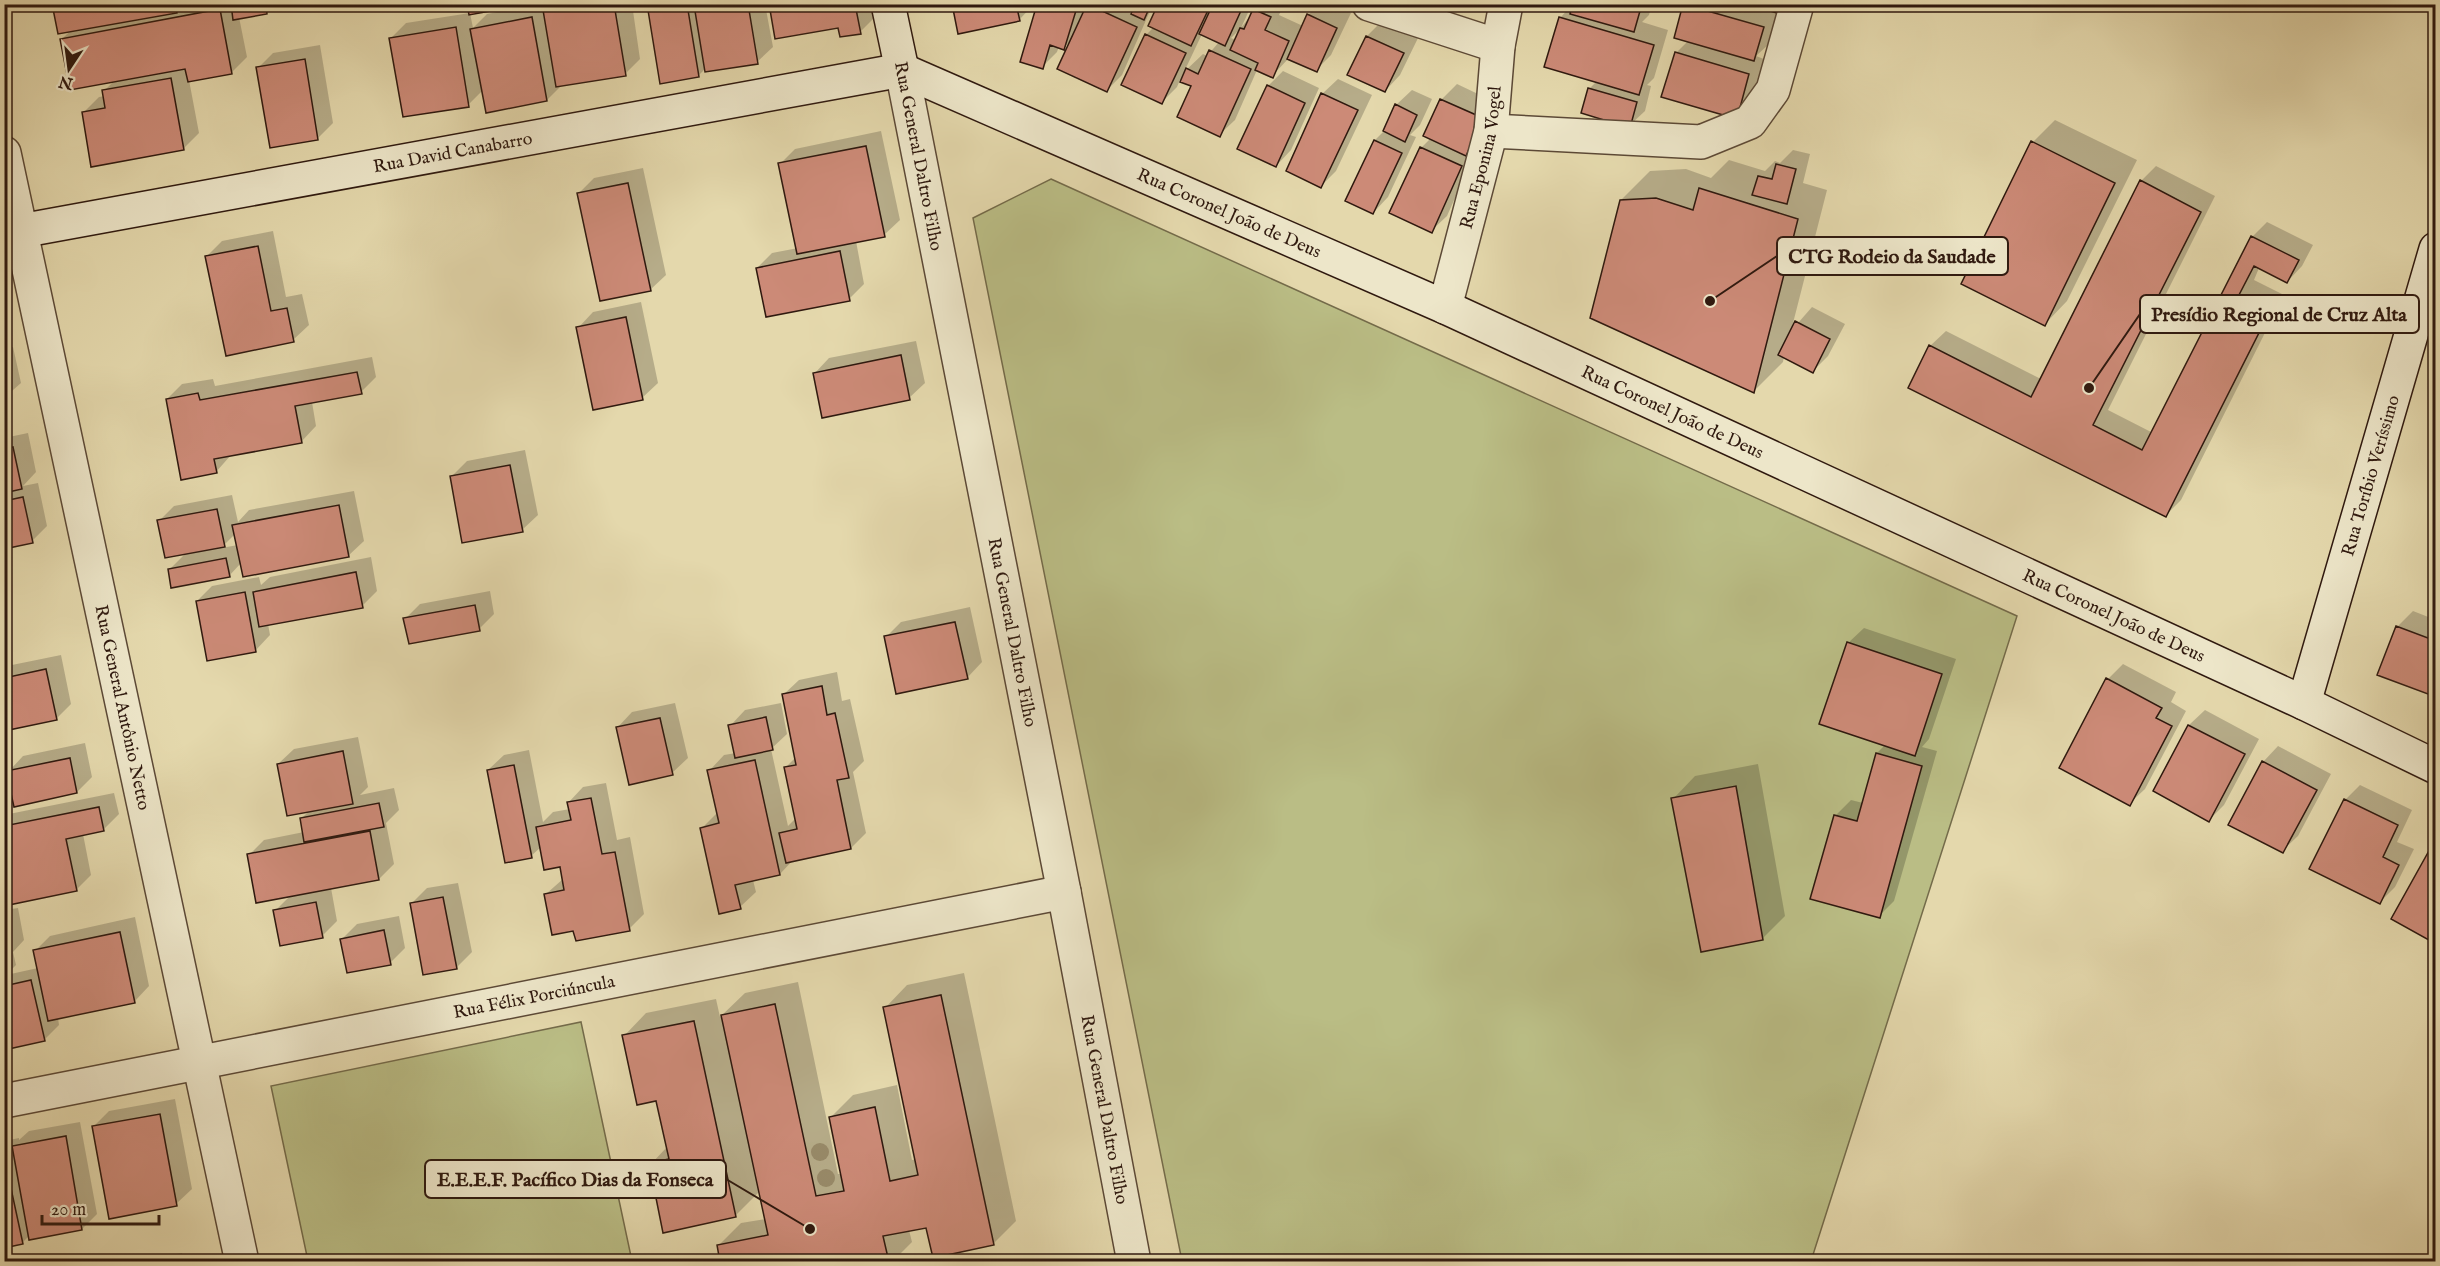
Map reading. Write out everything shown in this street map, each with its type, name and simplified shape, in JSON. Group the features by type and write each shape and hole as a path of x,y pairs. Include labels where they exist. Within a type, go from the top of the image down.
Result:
{"street":[{"name":"Rua General Daltro Filho","path":"888,4 1064,892 1134,1262"},
{"path":"1370,4 1498,46"},
{"name":"Rua Eponina Vogel","path":"1444,307 1491,131 1498,46 1506,4"},
{"path":"1491,131 1701,142 1750,122 1773,90 1797,4"},
{"name":"Rua David Canabarro","path":"12,233 902,70"},
{"name":"Rua Coronel João de Deus","path":"902,70 1444,307 2304,703 2436,767"},
{"name":"Rua General Antônio Netto","path":"4,153 12,233 200,1063 242,1262"},
{"name":"Rua Toríbio Veríssimo","path":"2304,703 2436,249"},
{"name":"Rua Félix Porciúncula","path":"4,1101 1064,892"}],"green space":[{"path":"1051,179 2017,616 1811,1261 1182,1261 973,218"},
{"path":"581,1022 632,1261 308,1261 271,1086"}],"building":[{"path":"52,4 175,4 177,13 58,34"},
{"path":"231,4 266,4 267,14 233,20"},
{"path":"467,4 529,4 469,15"},
{"path":"542,4 614,4 626,76 556,87"},
{"path":"647,4 687,4 699,77 660,84"},
{"path":"734,4 748,4 758,64 705,72 695,11"},
{"path":"769,4 855,4 861,34 840,37 838,28 775,39"},
{"path":"952,4 1016,4 1020,21 958,34"},
{"path":"1037,4 1078,4 1064,50 1050,45 1043,69 1020,62"},
{"path":"1087,4 1137,27 1107,92 1057,69"},
{"path":"1135,4 1151,4 1144,20 1131,14"},
{"path":"1158,4 1211,4 1191,46 1148,26"},
{"path":"1213,4 1244,4 1225,46 1199,34"},
{"path":"1572,4 1642,4 1634,32 1570,14"},
{"path":"1683,4 1764,27 1754,61 1674,38"},
{"path":"1747,4 1786,4 1783,15"},
{"path":"220,9 232,74 188,82 185,69 70,90 60,39"},
{"path":"1253,9 1271,17 1265,30 1289,41 1273,78 1255,70 1258,63 1230,50 1240,28 1244,29"},
{"path":"1307,14 1337,28 1317,72 1287,59"},
{"path":"532,17 547,101 486,113 470,29"},
{"path":"1559,17 1654,45 1639,95 1544,67"},
{"path":"456,27 469,107 403,117 389,38"},
{"path":"1145,34 1186,53 1162,104 1121,85"},
{"path":"1366,36 1404,53 1385,92 1347,75"},
{"path":"1209,50 1251,69 1220,137 1177,117 1191,86 1180,82 1186,68 1198,74"},
{"path":"1675,52 1749,74 1737,119 1661,97"},
{"path":"305,59 318,140 270,148 256,67"},
{"path":"171,78 184,150 91,167 82,112 105,108 102,90"},
{"path":"1267,85 1305,103 1276,167 1237,149"},
{"path":"1588,88 1637,102 1630,128 1581,113"},
{"path":"1321,93 1358,110 1321,188 1286,171"},
{"path":"1440,99 1483,118 1466,156 1423,136"},
{"path":"1395,104 1417,115 1405,142 1383,131"},
{"path":"1374,140 1402,153 1373,214 1345,201"},
{"path":"2031,141 2115,183 2045,326 1961,284"},
{"path":"866,146 885,237 797,254 778,163"},
{"path":"1420,147 1462,166 1432,233 1389,213"},
{"path":"1776,164 1796,169 1787,204 1752,195 1758,176 1772,179"},
{"path":"2140,180 2201,212 2093,425 2142,450 2251,236 2299,260 2287,283 2254,266 2239,295 2270,311 2166,517 1908,388 1929,345 2031,397"},
{"path":"628,183 651,291 600,301 577,193"},
{"path":"1699,188 1798,219 1754,393 1590,318 1620,200 1656,198 1693,210"},
{"path":"258,246 271,311 287,308 294,342 226,356 205,256"},
{"path":"840,251 850,301 766,317 756,268"},
{"path":"626,317 643,400 593,410 576,327"},
{"path":"1795,321 1830,339 1813,373 1778,355"},
{"path":"901,355 910,400 822,418 813,373"},
{"path":"357,372 362,394 295,406 302,443 214,459 217,473 181,480 166,399 198,393 200,400"},
{"path":"13,447 22,489 4,493 4,449"},
{"path":"510,465 523,532 462,543 450,476"},
{"path":"23,497 33,543 4,549 4,501"},
{"path":"339,505 349,557 243,577 232,525"},
{"path":"217,509 225,547 165,558 157,520"},
{"path":"226,558 230,577 171,588 168,569"},
{"path":"356,572 363,608 259,627 253,592"},
{"path":"245,592 256,652 207,661 196,601"},
{"path":"475,605 480,631 409,644 403,618"},
{"path":"955,622 968,679 896,694 884,636"},
{"path":"2396,626 2436,641 2436,697 2377,675"},
{"path":"1847,642 1942,674 1915,756 1819,724"},
{"path":"46,669 57,720 4,731 4,678"},
{"path":"2106,678 2162,708 2156,718 2172,726 2130,806 2059,768"},
{"path":"822,686 827,715 835,713 849,778 837,780 851,849 786,863 779,833 797,829 784,767 796,765 782,694"},
{"path":"766,717 773,750 735,758 728,725"},
{"path":"660,718 673,775 629,785 616,727"},
{"path":"2188,725 2245,754 2209,822 2153,791"},
{"path":"343,751 353,804 287,816 277,764"},
{"path":"1876,753 1922,766 1880,918 1810,899 1834,815 1857,821"},
{"path":"70,758 77,793 14,807 6,771"},
{"path":"755,760 780,875 735,885 741,909 719,914 700,828 719,823 707,770"},
{"path":"2262,761 2317,790 2283,853 2228,825"},
{"path":"514,765 532,858 505,863 487,770"},
{"path":"1736,786 1763,940 1701,952 1671,798"},
{"path":"591,798 602,854 615,852 630,931 576,941 573,931 552,935 544,894 564,890 560,867 544,870 536,827 571,820 567,802"},
{"path":"2344,799 2398,825 2383,857 2399,865 2380,904 2309,869"},
{"path":"379,803 384,827 304,842 300,818"},
{"path":"99,807 104,831 66,839 77,891 4,906 4,826"},
{"path":"370,831 379,880 256,903 247,854"},
{"path":"2436,840 2436,944 2391,919"},
{"path":"443,897 457,969 423,975 410,903"},
{"path":"316,902 323,938 280,946 273,910"},
{"path":"384,930 391,965 347,973 340,939"},
{"path":"120,932 135,1003 48,1021 33,950"},
{"path":"31,980 45,1041 4,1050 4,986"},
{"path":"941,995 994,1245 933,1258 926,1228 883,1236 889,1262 720,1262 717,1245 768,1235 721,1015 775,1004 816,1196 844,1191 829,1117 875,1107 890,1181 918,1175 883,1007"},
{"path":"694,1021 736,1217 663,1233 649,1163 669,1159 656,1101 637,1105 622,1035"},
{"path":"160,1114 177,1206 109,1219 92,1126"},
{"path":"66,1136 82,1230 29,1240 12,1146"},
{"path":"4,1156 23,1244 4,1248"}],"place":[{"name":"CTG Rodeio da Saudade","path":"1710,301"},
{"name":"Presídio Regional de Cruz Alta","path":"2089,388"},
{"name":"E.E.E.F. Pacífico Dias da Fonseca","path":"810,1229"}]}
